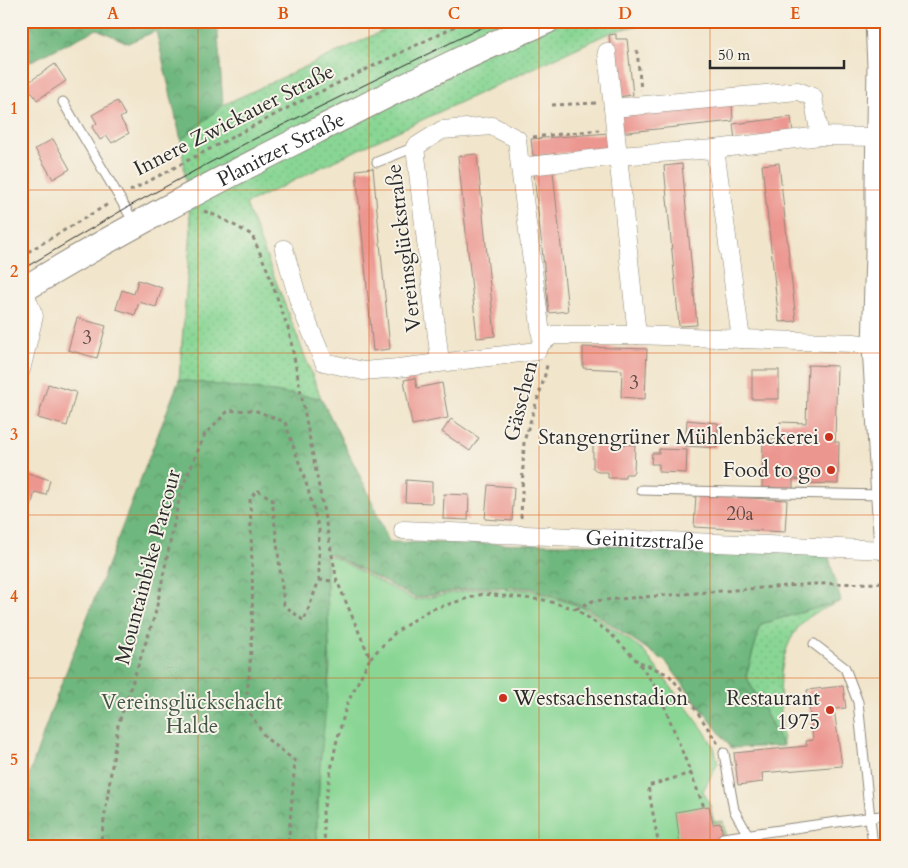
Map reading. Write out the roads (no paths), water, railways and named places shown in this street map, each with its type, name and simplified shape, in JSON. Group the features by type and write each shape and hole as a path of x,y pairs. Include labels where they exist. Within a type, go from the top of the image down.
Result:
{"main road":[{"name":"Planitzer Straße","path":"22,290 178,201 417,80 485,47 547,21"},
{"name":"Geinitzstraße","path":"878,21 880,66 878,138 882,182 875,346 887,549"}],"street":[{"path":"607,52 637,335"},
{"path":"613,105 643,106 798,91 813,97 820,136"},
{"name":"Vereinsglückstraße","path":"440,362 415,147 442,130 492,126 518,139 520,167"},
{"path":"284,249 299,302 324,362 363,371 537,351 547,338 520,167 820,136 878,138"},
{"path":"715,148 741,340"},
{"path":"21,370 34,316 22,290"},
{"path":"547,338 637,335 854,343 875,346"},
{"name":"Geinitzstraße","path":"403,530 887,549"}],"lane":[{"path":"63,102 135,224"},
{"path":"377,162 415,147"},
{"path":"641,490 884,495"},
{"path":"814,644 845,668 858,702 873,847"},
{"path":"724,753 734,810 748,835 745,847"},
{"path":"723,838 887,815"}],"tram line":[{"path":"21,270 126,208 248,142 495,21"}],"place":[{"name":"Stangengrüner Mühlenbäckerei","path":"829,437"},
{"name":"Food to go","path":"831,470"},
{"name":"Westsachsenstadion","path":"503,698"},
{"name":"Restaurant 1975","path":"830,710"}],"park label":[{"name":"Vereinsglückschacht Halde","path":"192,714"}]}
